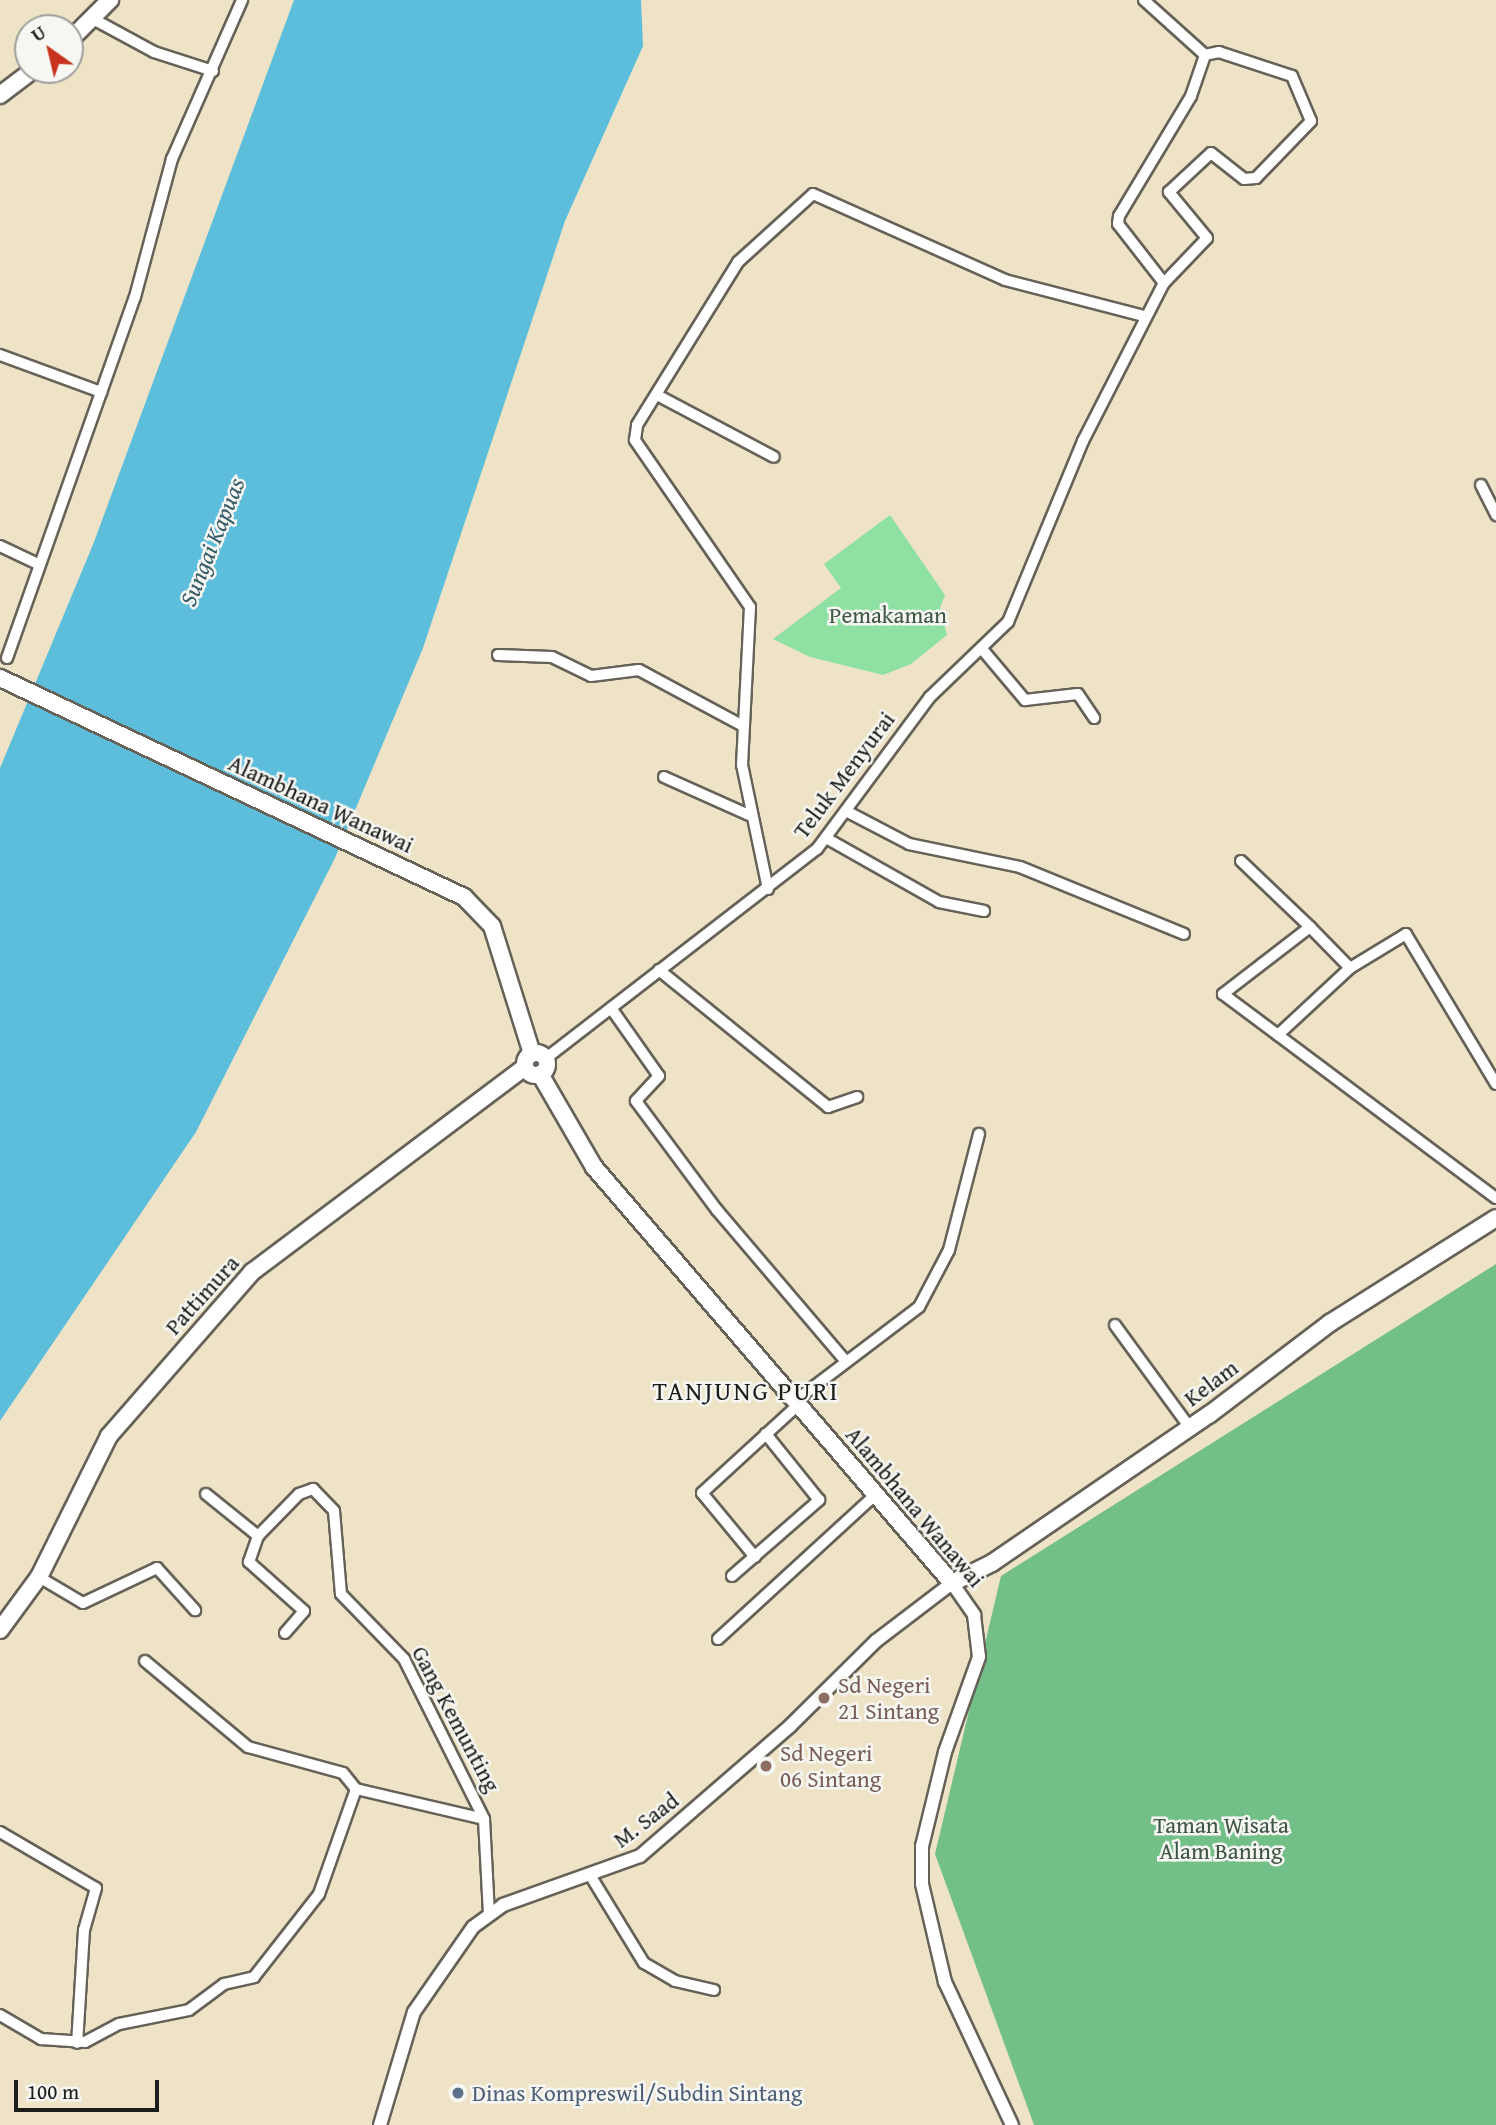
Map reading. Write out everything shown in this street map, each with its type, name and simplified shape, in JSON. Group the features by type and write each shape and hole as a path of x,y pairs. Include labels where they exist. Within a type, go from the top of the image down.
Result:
{"main road":[{"path":"84,29 96,20 107,1"},
{"path":"0,95 15,84"},
{"name":"Alambhana Wanawai","path":"0,678 432,881 477,906 492,926 535,1063 594,1167 952,1583"},
{"name":"Pattimura","path":"0,1630 39,1577 109,1436 252,1272 535,1063"},
{"name":"Kelam","path":"952,1583 992,1563 1190,1428 1330,1323 1496,1218"}],"street":[{"path":"7,658 101,392 179,143 242,0"},
{"path":"1144,0 1205,54 1185,107 1119,216 1123,230 1164,283"},
{"path":"96,20 155,52 213,71"},
{"name":"Teluk Menyurai","path":"535,1063 768,889 826,838 930,697 982,649 1016,606 1083,440 1144,316 1164,283 1207,238 1169,192 1211,153 1244,179 1256,178 1311,121 1292,76 1219,52 1205,54"},
{"path":"768,889 749,815 743,726 750,607 635,440 637,425 749,246 813,194 1005,280 1144,316"},
{"path":"0,355 101,392"},
{"path":"657,395 774,457"},
{"path":"1481,485 1496,515"},
{"path":"0,546 38,564"},
{"path":"982,649 1025,701 1078,694 1094,718"},
{"path":"498,654 552,657 592,676 639,670 743,726"},
{"path":"664,777 749,815"},
{"path":"846,811 909,844 1020,867 1184,934"},
{"path":"826,838 939,902 984,911"},
{"path":"1241,861 1350,968"},
{"path":"1310,927 1223,994 1496,1198"},
{"path":"1278,1035 1350,968 1406,934 1496,1084"},
{"path":"659,970 828,1107 857,1097"},
{"path":"611,1008 659,1076 636,1101 716,1210 843,1358"},
{"path":"755,1557 702,1493 843,1358 911,1315 930,1289 949,1250 979,1134"},
{"path":"1115,1325 1190,1428"},
{"path":"732,1576 819,1497 766,1434"},
{"name":"Gang Kemunting","path":"258,1536 307,1489 328,1500 341,1594 404,1659 484,1819 489,1915"},
{"path":"206,1494 258,1536 250,1566 284,1587 305,1614 285,1633"},
{"path":"718,1639 876,1494"},
{"path":"39,1577 83,1603 157,1568 195,1610"},
{"name":"M. Saad","path":"380,2125 414,2012 472,1927 489,1915 640,1856 790,1726 885,1633 952,1583"},
{"name":"Alambhana Wanawai","path":"952,1583 974,1615 979,1657 944,1752 922,1846 922,1884 945,1982 1012,2125"},
{"path":"145,1661 248,1747 343,1773 356,1789 484,1819"},
{"path":"0,2015 41,2039 77,2043 119,2024 190,2010 224,1984 254,1977 319,1894 356,1789"},
{"path":"0,1832 96,1888 83,1930 77,2043"},
{"path":"590,1875 644,1963 675,1981 714,1990"}],"green space":[{"name":"Pemakaman","path":"890,515 945,595 940,608 947,635 911,664 883,675 810,657 773,639 841,588 824,564"},
{"name":"Taman Wisata Alam Baning","path":"1496,1264 1496,2125 1034,2125 935,1854 1001,1576"}],"water":[{"name":"Sungai Kapuas","path":"294,0 641,0 643,46 565,221 423,648 335,858 196,1132 0,1421 0,768 94,542"}],"place":[{"name":"Sd Negeri 21 Sintang","path":"824,1698"},
{"name":"Sd Negeri 06 Sintang","path":"766,1766"},
{"name":"Dinas Kompreswil/Subdin Sintang","path":"458,2093"}],"district":[{"name":"TANJUNG PURI","path":"746,1391"}]}
